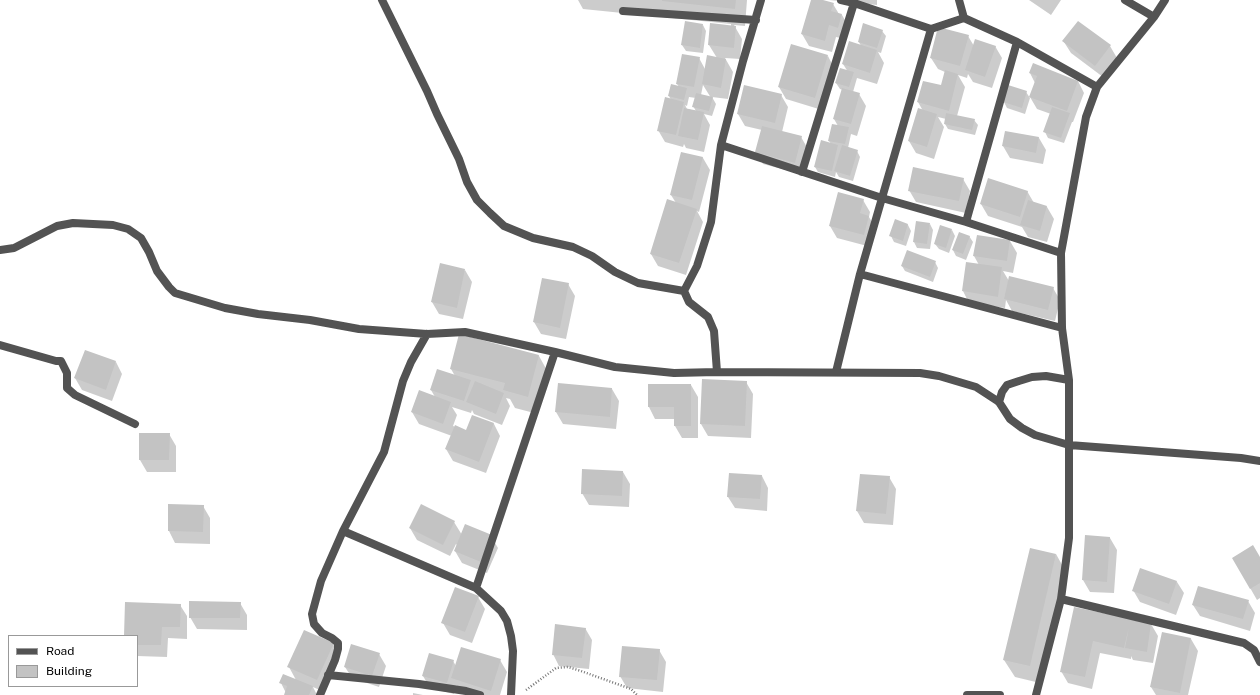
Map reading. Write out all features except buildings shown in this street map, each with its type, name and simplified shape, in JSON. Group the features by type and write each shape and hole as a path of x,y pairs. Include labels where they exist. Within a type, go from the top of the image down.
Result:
{"street":[{"path":"382,0 459,159 467,182 477,200 490,213 504,226 533,238 573,247 592,256 615,272 638,283 684,291"},
{"path":"684,291 697,266 711,222 721,145 761,0"},
{"path":"841,0 931,29 964,18 1017,42 1097,87"},
{"path":"959,0 964,18"},
{"path":"1125,0 1154,17"},
{"path":"1036,695 1061,599 1070,538 1070,380 1062,328 1061,253 1086,117 1097,87 1154,17 1165,0"},
{"path":"802,172 854,3"},
{"path":"623,12 756,20"},
{"path":"836,372 860,274 931,29"},
{"path":"966,222 1017,42"},
{"path":"721,145 882,198 966,222 1061,253"},
{"path":"0,250 14,248 57,226 73,223 113,225 128,229 140,238 149,252 157,271 175,293 224,308 258,314 310,320 359,329 427,334 465,332 615,367 674,373 920,373 939,376 976,387 999,402 1010,418 1022,428 1035,435 1070,445 1241,458 1260,461"},
{"path":"860,274 1062,328"},
{"path":"684,291 689,302 708,317 714,332 717,372"},
{"path":"320,695 335,660 338,649 338,643 322,633 314,624 312,614 321,581 343,531 384,452 403,381 411,362 427,334"},
{"path":"0,345 61,361 67,373 67,388 76,395 134,424"},
{"path":"476,588 555,352"},
{"path":"999,402 1002,392 1007,385 1019,381 1032,377 1046,376 1070,380"},
{"path":"343,531 476,588 501,611 507,621 512,636 513,651 511,695"},
{"path":"1061,599 1244,643 1254,650 1260,662"},
{"path":"328,676 419,684 466,691 480,695"},
{"path":"968,695 1000,695"}],"path":[{"path":"521,693 536,684 556,668 568,667 581,670 631,688 637,695"}]}
